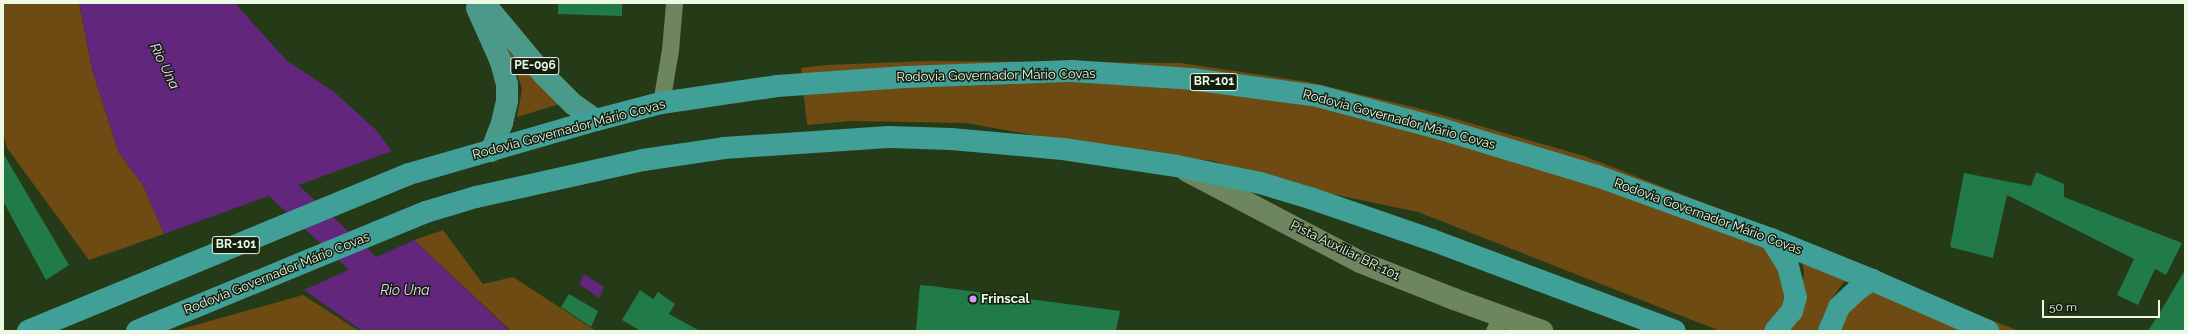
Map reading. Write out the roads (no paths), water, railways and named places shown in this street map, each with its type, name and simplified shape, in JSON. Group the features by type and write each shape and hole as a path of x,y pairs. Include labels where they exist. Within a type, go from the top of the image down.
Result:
{"highway":[{"name":"Rodovia Governador Mário Covas","path":"28,331 409,174 596,120 661,103 697,96 777,86 905,77 1072,72 1192,78 1318,96 1441,129 1597,176 1771,239 1872,280 1988,331"},
{"name":"Rodovia Governador Mário Covas","path":"137,331 426,212 491,193 643,160 724,148 889,137 952,139 1063,150 1177,166 1260,183 1310,198 1432,240 1675,331"},
{"path":"1771,239 1788,266 1796,297 1792,311 1775,331"},
{"path":"1829,331 1839,306 1858,289 1872,280"}],"main road":[{"name":"PE-096","path":"475,3 501,62 507,84 507,101 502,123 491,151"},
{"name":"PE-096","path":"484,3 544,76 573,104 596,120"},
{"name":"Pista Auxiliar BR-101","path":"1177,166 1360,262 1410,282 1498,324 1542,331"}],"street":[{"path":"661,103 670,50 674,3"}],"water":[{"path":"79,3 235,3 287,61 333,91 376,130 392,151 164,234 143,185 119,153 93,73"},
{"name":"Rio Una","path":"414,240 511,331 362,331 304,290"},
{"path":"584,274 604,287 599,298 579,284"}],"waterway":[{"name":"Rio Una","path":"256,165 436,331"}],"place":[{"name":"Frinscal","path":"973,299"}]}
